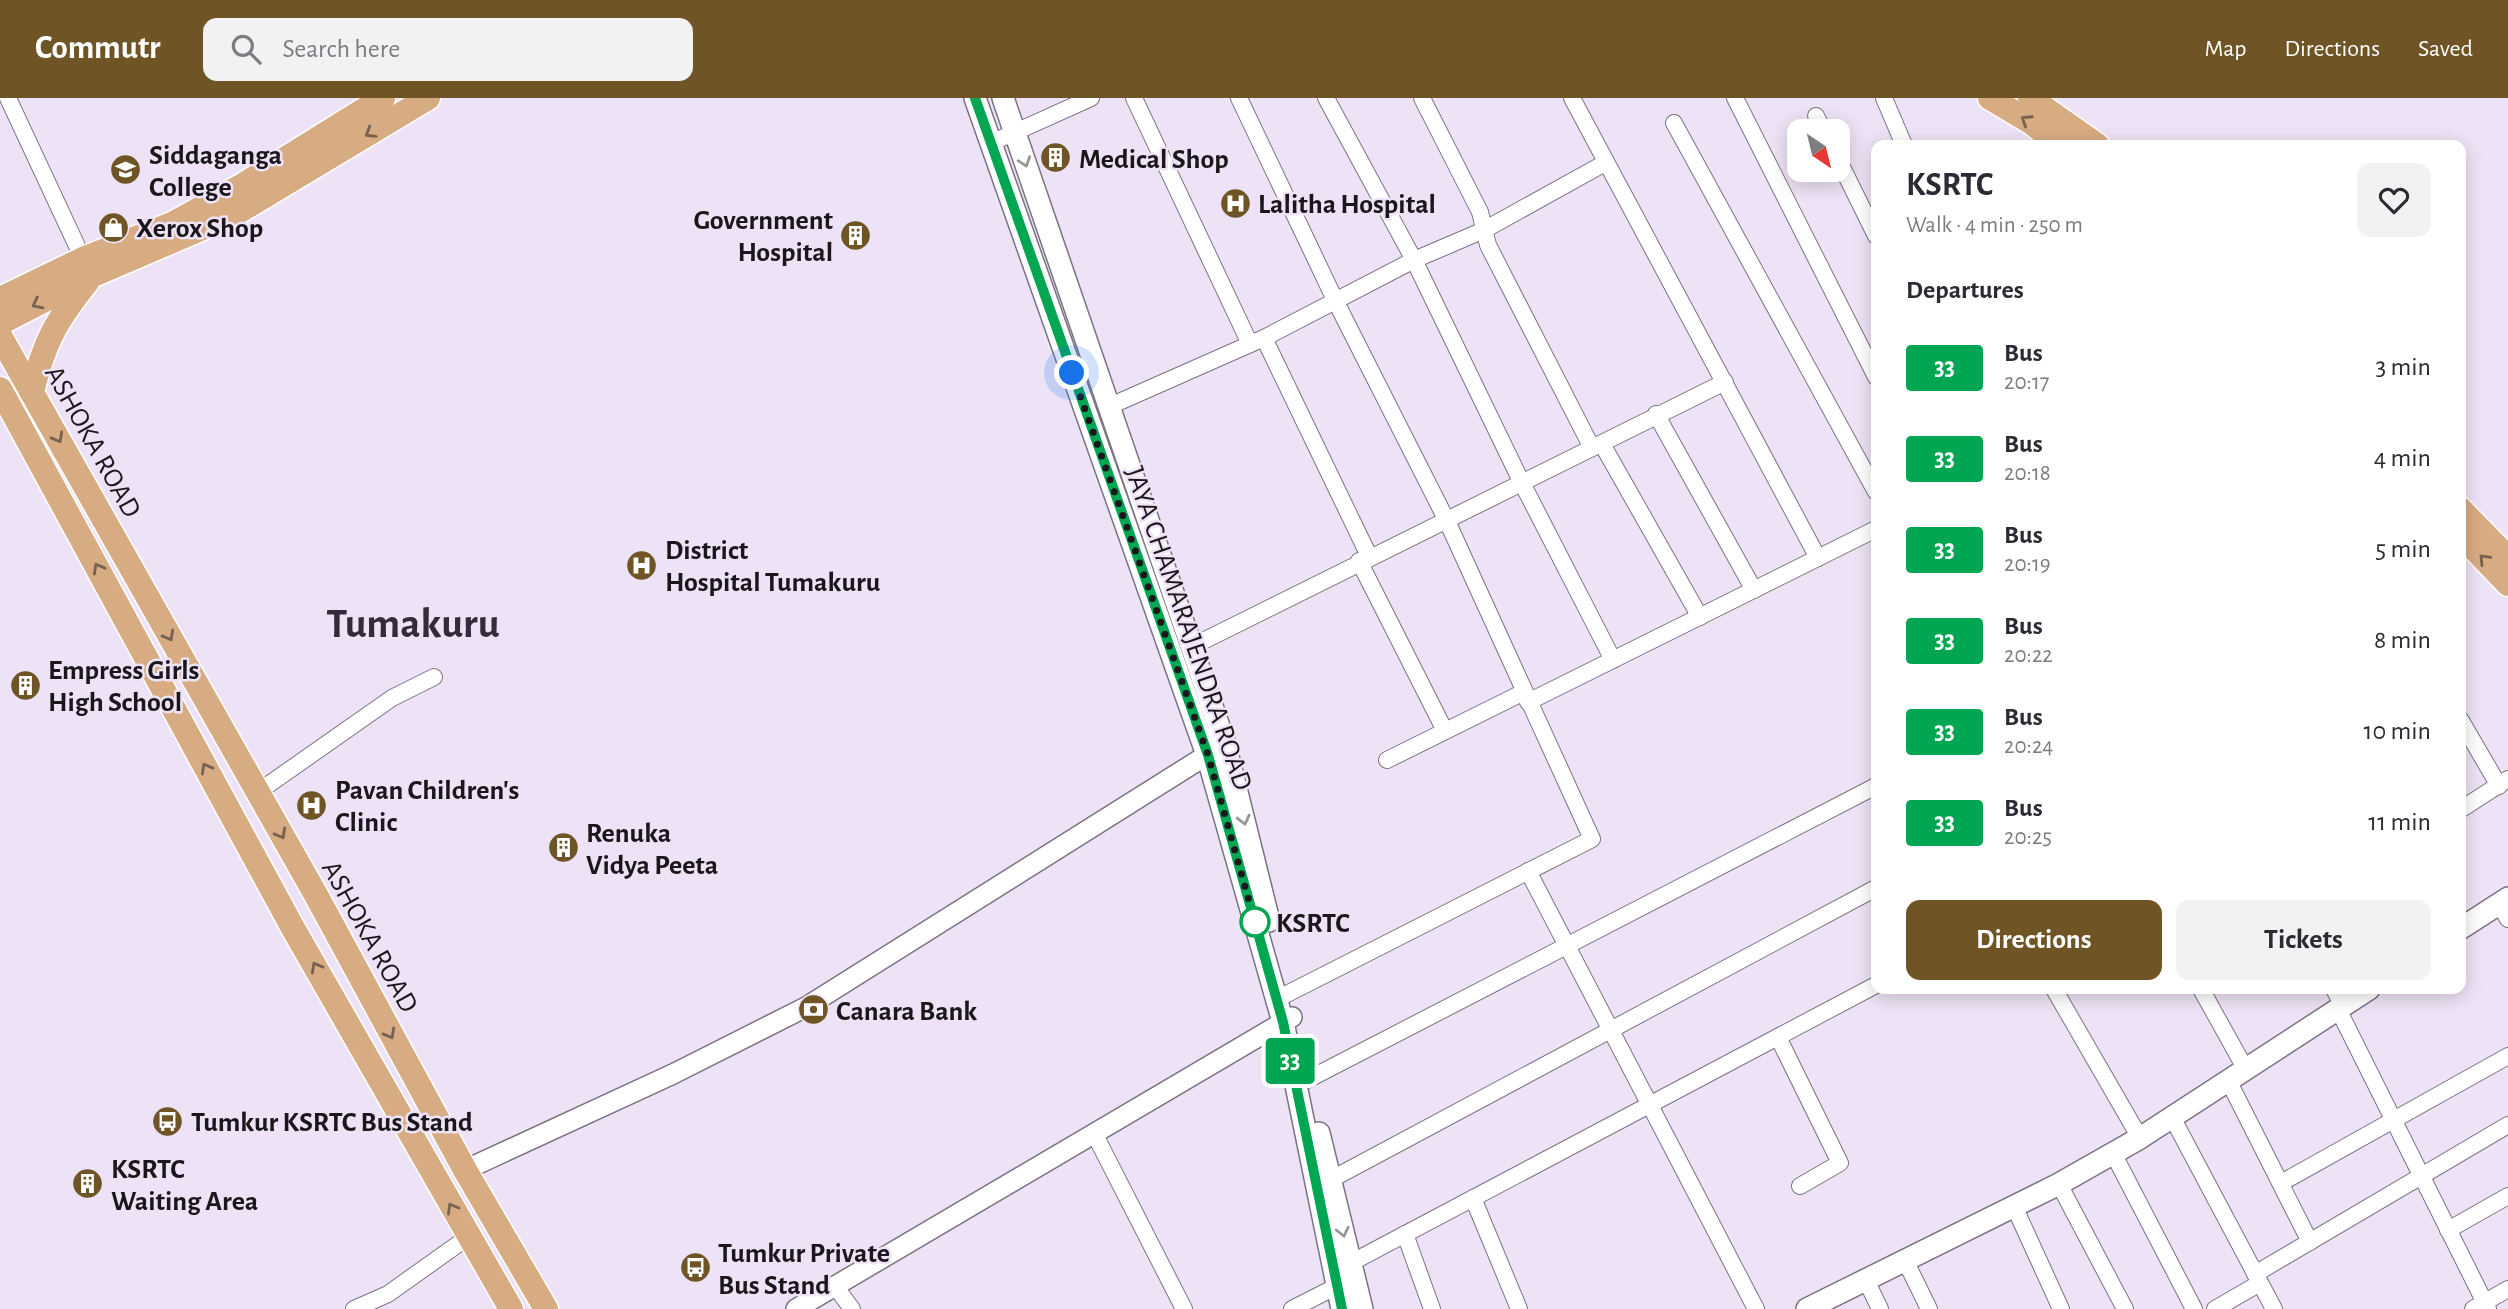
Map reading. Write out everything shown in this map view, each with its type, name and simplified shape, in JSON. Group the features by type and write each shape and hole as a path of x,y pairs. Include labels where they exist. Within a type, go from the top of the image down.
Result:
{"main road":[{"path":"1,317 87,267 194,212 383,98"},
{"path":"32,392 46,342 87,267 253,204 428,98"},
{"name":"JAYA CHAMARAJENDRA ROAD","path":"975,98 1216,750"},
{"name":"JAYA CHAMARAJENDRA ROAD","path":"1003,98 1191,647 1287,1019 1341,1274 1362,1309"},
{"path":"1990,98 2032,123 2053,140"},
{"path":"2030,98 2090,140"},
{"name":"ASHOKA ROAD","path":"1,317 32,392 258,792 465,1170 546,1309"},
{"name":"ASHOKA ROAD","path":"3,398 294,930 511,1309"},
{"path":"2466,515 2508,558"},
{"path":"2466,540 2508,583"},
{"path":"2466,926 2505,907"},
{"path":"1807,1309 2059,1184 2140,1138 2338,1001 2356,994"},
{"name":"JAYA CHAMARAJENDRA ROAD","path":"1301,1082 1330,1180 1341,1274 1342,1309"}],"street":[{"path":"8,98 87,267"},
{"path":"991,143 1091,98"},
{"path":"1134,98 1364,558 1445,731"},
{"path":"1239,98 1336,302 1447,521 1592,839 1281,997"},
{"path":"1326,98 1414,260 1521,481 1613,660"},
{"path":"1422,98 1480,212 1488,245 1597,446 1700,617"},
{"path":"1572,98 1818,558"},
{"path":"1735,98 1871,367"},
{"path":"1884,98 1901,140"},
{"path":"1674,123 1871,483"},
{"path":"1110,406 1257,341 1414,260 1484,230 1605,163"},
{"path":"1849,182 1871,226"},
{"path":"1191,647 1364,558 1447,521 1521,481 1725,382"},
{"path":"1656,414 1754,590"},
{"path":"1387,760 1445,731 1613,660 1871,532"},
{"path":"258,792 392,698 434,677"},
{"path":"2466,728 2503,782 2466,806"},
{"path":"465,1170 673,1074 806,1007 1216,750"},
{"path":"1301,1082 1871,789"},
{"path":"1528,871 1756,1309"},
{"path":"1330,1180 1871,891"},
{"path":"1292,1309 1405,1234 1871,988"},
{"path":"2057,994 2140,1138"},
{"path":"2203,994 2281,1184 2310,1242"},
{"path":"2338,1001 2482,1307 2508,1289"},
{"path":"796,1309 1287,1019"},
{"path":"1778,1037 1840,1163 1800,1186"},
{"path":"2281,1184 2508,1056"},
{"path":"2172,1117 2274,1309"},
{"path":"2215,1309 2310,1242 2508,1125"},
{"path":"1094,1133 1184,1309"},
{"path":"2113,1153 2194,1309"},
{"path":"2059,1184 2125,1309"},
{"path":"2448,1230 2508,1196"},
{"path":"1473,1198 1519,1309"},
{"path":"2014,1206 2061,1309"},
{"path":"1405,1234 1432,1309"},
{"path":"354,1309 388,1294 468,1237"},
{"path":"1905,1260 1929,1309"},
{"path":"1866,1280 1880,1309"},
{"path":"835,1286 852,1309"}],"bus line":[{"name":"33","path":"975,98 1208,755 1283,1022 1342,1309"}],"place":[{"name":"Medical Shop","path":"1056,158"},
{"name":"Siddaganga College","path":"126,170"},
{"name":"Lalitha Hospital","path":"1235,203"},
{"name":"Xerox Shop","path":"113,227"},
{"name":"Government Hospital","path":"856,235"},
{"name":"District Hospital Tumakuru","path":"642,565"},
{"name":"Empress Girls High School","path":"25,685"},
{"name":"Pavan Children's Clinic","path":"312,805"},
{"name":"Renuka Vidya Peeta","path":"563,848"},
{"name":"KSRTC","path":"1255,922"},
{"name":"Canara Bank","path":"813,1010"},
{"name":"Tumkur KSRTC Bus Stand","path":"168,1121"},
{"name":"KSRTC Waiting Area","path":"88,1184"},
{"name":"Tumkur Private Bus Stand","path":"695,1268"}],"district":[{"name":"Tumakuru","path":"413,622"}],"route":[{"path":"1072,373 1208,755 1256,926 1255,922"}]}
